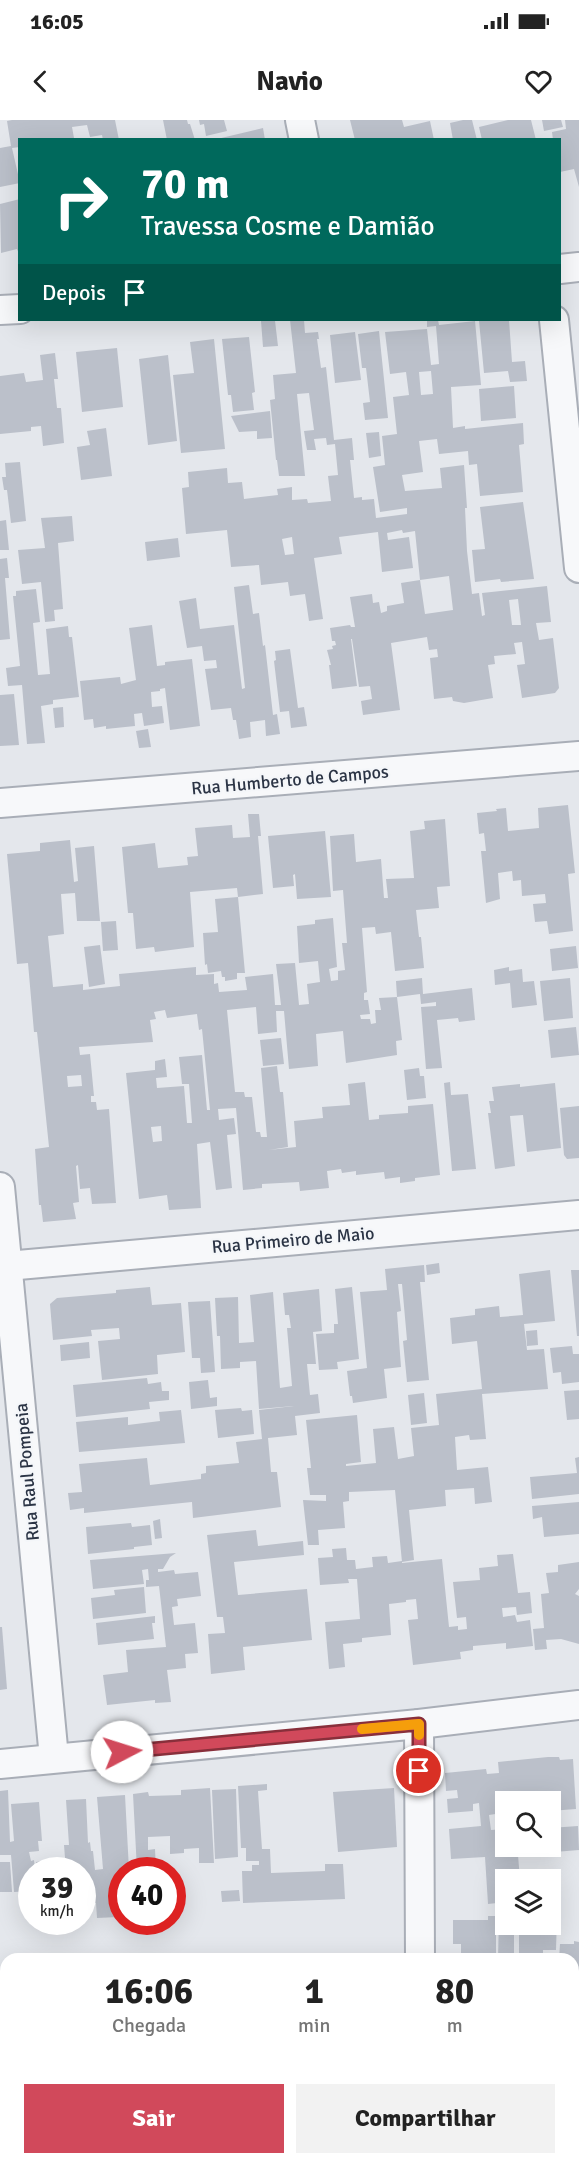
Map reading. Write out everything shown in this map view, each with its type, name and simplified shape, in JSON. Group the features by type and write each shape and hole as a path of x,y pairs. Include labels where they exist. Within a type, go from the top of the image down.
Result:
{"street":[{"path":"300,120 304,138"},
{"path":"561,269 579,267"},
{"path":"0,310 18,309"},
{"path":"554,321 579,568"},
{"name":"Rua Humberto de Campos","path":"0,803 579,756"},
{"name":"Rua Raul Pompeia","path":"0,1187 54,1758"},
{"name":"Rua Primeiro de Maio","path":"8,1266 579,1215"},
{"path":"0,1764 419,1724 579,1705"},
{"path":"419,1724 420,1953"}],"building":[{"path":"115,120 119,138 103,138 102,135 90,137 87,125 72,127 74,138 18,138 18,147 12,148 18,183 0,187 0,148 11,146 7,121"},
{"path":"163,120 187,120 194,138 167,138"},
{"path":"199,120 224,120 227,131 206,136 204,124 200,125"},
{"path":"350,120 402,120 404,127 430,121 434,138 354,138"},
{"path":"472,120 476,138 453,138 450,123"},
{"path":"508,120 531,120 536,138 482,138 479,127"},
{"path":"542,120 561,120 563,127 544,131"},
{"path":"565,120 579,120 579,187 574,169 561,172 561,138 553,138 552,132 566,129"},
{"path":"263,128 265,138 221,138"},
{"path":"18,200 18,251 17,249 1,253 0,204"},
{"path":"261,321 275,321 278,346 263,347"},
{"path":"290,321 304,321 305,333 318,332 321,368 326,367 334,440 352,438 354,460 350,460 354,498 374,499 376,518 407,514 407,508 380,512 373,467 385,465 382,436 397,434 393,397 409,395 406,372 390,374 385,332 427,329 431,365 439,364 436,326 427,327 427,321 438,321 439,325 475,321 481,385 451,387 453,428 465,426 465,429 523,423 524,444 519,445 523,492 480,496 477,464 469,465 468,451 439,454 437,439 419,441 423,472 402,475 405,491 442,488 440,468 464,465 467,551 472,594 479,593 482,616 485,615 482,593 547,586 551,622 536,623 539,640 553,638 559,688 555,693 522,698 517,665 525,664 522,642 514,643 516,654 494,656 495,664 488,665 493,698 464,703 453,701 452,697 434,699 430,658 438,657 437,649 429,650 427,637 391,643 400,710 363,715 361,701 372,699 370,686 359,687 352,639 357,686 332,689 329,665 331,665 327,650 333,649 332,646 336,645 335,641 332,641 330,628 350,625 355,627 350,597 372,594 373,603 379,602 381,613 387,611 387,606 404,603 401,583 420,580 415,531 403,533 402,530 387,533 388,540 409,537 413,568 382,572 378,532 339,537 342,554 314,558 323,619 309,621 305,594 290,596 288,582 261,585 259,565 231,567 227,530 186,534 182,488 189,487 188,472 227,468 228,483 242,482 244,499 278,495 277,489 292,487 292,500 307,499 308,503 331,501 328,476 338,475 335,444 327,445 326,438 314,439 316,450 307,450 304,431 314,430 309,393 297,394 305,476 279,476 270,400 275,399 273,375 296,373","holes":["431,371 433,394 421,395 419,372","292,537 294,554 285,555 282,539","449,576 453,610 425,614 420,580","518,599 521,625 512,625 509,600"]},
{"path":"479,321 509,321 512,362 525,361 527,381 510,382 508,371 484,373"},
{"path":"379,331 388,418 365,420 363,403 370,402 366,368 362,368 358,334"},
{"path":"355,332 361,380 335,383 330,335"},
{"path":"249,337 255,392 252,393 254,410 233,412 231,395 228,395 222,339"},
{"path":"214,339 225,449 181,453 173,375 194,373 190,342"},
{"path":"117,348 123,407 82,412 76,352"},
{"path":"55,353 58,379 54,379 57,408 61,408 64,443 43,446 41,426 31,427 31,431 0,434 0,376 24,373 26,382 43,380 40,355"},
{"path":"168,355 177,441 148,445 139,359"},
{"path":"514,386 516,418 481,421 479,389"},
{"path":"270,411 272,438 257,439 257,431 239,432 231,416"},
{"path":"106,428 112,476 81,480 77,447 90,445 87,431"},
{"path":"379,432 381,456 369,458 366,433"},
{"path":"20,462 26,521 11,523 7,490 4,490 2,477 6,477 5,463"},
{"path":"523,502 534,579 475,582 472,550 485,549 480,507"},
{"path":"72,516 74,541 58,543 63,609 54,610 55,621 45,622 41,582 22,584 18,550 45,548 41,518"},
{"path":"6,520 9,550 0,550 0,521"},
{"path":"178,538 180,557 147,561 145,542"},
{"path":"7,558 9,578 5,578 10,639 0,640 0,559"},
{"path":"249,585 253,614 259,613 273,715 277,714 280,734 266,736 265,720 250,722 251,737 239,739 236,720 233,720 231,708 211,710 205,669 217,668 216,660 204,661 202,646 187,648 179,601 196,598 200,629 234,625 242,689 245,688 234,587"},
{"path":"36,589 40,622 33,623 38,675 50,674 46,629 68,626 69,637 72,637 79,697 53,700 53,704 41,706 45,743 27,744 22,685 8,686 6,668 20,666 13,596 16,596 16,591"},
{"path":"152,625 157,666 165,665 165,662 192,659 200,726 170,730 165,688 151,692 152,707 162,706 164,723 144,726 142,713 134,714 135,726 94,728 93,719 84,720 80,681 120,677 121,684 136,680 129,628"},
{"path":"290,649 298,708 304,707 307,726 291,728 289,711 280,712 274,661 276,660 275,651"},
{"path":"14,694 19,745 0,746 0,695"},
{"path":"63,707 64,727 55,728 53,708"},
{"path":"148,729 151,747 139,748 136,731"},
{"path":"568,805 575,873 568,874 573,931 549,934 547,921 535,922 533,904 546,903 545,894 522,896 521,880 513,881 512,871 498,873 500,899 486,903 481,851 486,851 484,833 479,834 477,813 506,808 508,831 539,828 538,808"},
{"path":"248,814 259,814 261,836 258,836 263,894 238,897 237,888 190,892 194,947 155,952 154,947 136,949 133,913 128,913 122,847 155,843 158,868 188,865 187,857 198,856 195,828 232,825 233,838 250,837"},
{"path":"445,819 450,886 437,887 439,908 416,910 424,968 395,971 391,932 376,934 375,927 362,928 367,992 364,993 364,1000 368,1000 370,1014 360,1015 361,1019 370,1019 371,1024 376,1023 375,1010 381,1010 379,998 397,997 402,1040 396,1041 397,1055 346,1063 343,1031 316,1034 318,1066 289,1069 284,1011 276,1011 277,1032 258,1034 256,1007 227,1010 235,1092 244,1092 245,1097 252,1097 256,1132 260,1132 261,1137 267,1137 261,1068 277,1066 280,1092 283,1092 288,1147 269,1150 296,1147 294,1121 323,1118 322,1107 350,1105 348,1084 365,1082 369,1120 379,1119 379,1115 408,1113 408,1106 433,1104 440,1175 415,1178 415,1181 400,1183 400,1177 385,1179 384,1172 356,1175 356,1171 342,1173 341,1169 327,1171 329,1188 300,1191 299,1182 262,1184 262,1188 243,1190 236,1108 218,1109 219,1120 234,1118 236,1134 227,1135 232,1188 216,1190 210,1142 197,1144 201,1208 169,1210 167,1195 139,1199 126,1073 155,1070 155,1061 165,1059 167,1077 156,1078 157,1088 184,1086 187,1123 192,1123 189,1084 182,1084 179,1057 202,1055 207,1110 210,1110 202,1029 199,1030 197,1014 167,1018 165,1010 154,1012 156,1019 150,1020 153,1042 79,1047 80,1055 90,1054 94,1096 91,1096 91,1102 96,1102 97,1110 109,1109 116,1203 92,1204 90,1188 80,1189 78,1165 76,1166 79,1202 73,1203 76,1219 43,1222 41,1205 39,1205 35,1149 49,1147 37,1032 34,1032 28,963 17,964 7,854 40,851 40,843 70,840 74,882 78,881 75,848 94,846 100,921 77,921 75,893 61,894 64,934 48,936 53,987 83,984 83,990 120,986 119,974 196,967 196,975 214,974 214,984 218,983 219,992 247,990 245,977 273,974 275,1005 281,1005 276,964 295,963 299,1005 309,1004 307,984 320,982 318,961 299,963 297,926 315,924 315,920 333,918 337,967 329,969 331,981 338,980 338,971 345,970 342,943 347,943 343,890 333,891 330,836 354,834 356,862 381,859 384,898 388,898 386,879 414,878 410,831 425,829 424,821","holes":["81,1075 82,1086 68,1087 67,1076","161,1126 162,1141 153,1142 151,1127"]},
{"path":"325,831 331,897 297,899 295,874 293,875 294,886 273,888 268,836"},
{"path":"238,897 245,973 237,973 237,979 225,981 221,971 208,973 207,964 205,965 203,933 218,932 215,899"},
{"path":"116,921 118,950 103,951 101,922"},
{"path":"100,945 105,984 89,987 84,947"},
{"path":"576,946 578,968 552,971 550,949"},
{"path":"509,967 509,971 522,969 523,982 534,981 537,1005 512,1008 510,983 495,985 494,970"},
{"path":"422,978 423,994 472,988 475,1020 459,1022 458,1018 437,1020 442,1068 426,1069 421,1007 436,1006 436,1002 421,1004 420,994 397,997 396,981"},
{"path":"570,978 573,1018 544,1021 540,981"},
{"path":"576,1027 579,1055 551,1058 548,1030"},
{"path":"281,1038 284,1064 263,1066 260,1040"},
{"path":"419,1068 420,1076 424,1076 426,1098 407,1100 404,1070"},
{"path":"450,1082 451,1095 468,1094 476,1169 452,1171 444,1083"},
{"path":"555,1083 561,1148 527,1152 523,1115 510,1116 515,1166 495,1169 488,1113 491,1113 489,1101 494,1101 492,1087"},
{"path":"579,1106 579,1158 567,1159 564,1155 560,1108"},
{"path":"439,1263 440,1273 427,1275 426,1265"},
{"path":"424,1265 425,1282 420,1282 429,1380 407,1382 403,1341 407,1340 402,1284 398,1284 401,1311 397,1312 401,1367 384,1369 387,1398 353,1403 347,1371 367,1368 360,1292 387,1290 385,1269"},
{"path":"550,1270 555,1321 524,1324 527,1350 544,1349 548,1389 482,1394 486,1439 470,1440 469,1435 455,1437 457,1470 488,1467 492,1502 475,1504 474,1488 445,1490 446,1506 409,1510 414,1560 402,1562 395,1490 349,1492 349,1501 343,1502 345,1528 318,1530 319,1545 308,1545 303,1500 326,1501 326,1495 310,1495 307,1468 311,1468 306,1420 357,1415 361,1462 346,1464 346,1466 376,1463 373,1429 394,1427 398,1459 414,1456 411,1428 439,1425 436,1394 482,1389 477,1341 452,1344 450,1318 475,1315 475,1309 499,1306 500,1317 523,1315 519,1274"},
{"path":"571,1270 579,1270 579,1336 577,1336"},
{"path":"150,1287 152,1305 181,1303 185,1352 157,1355 158,1374 102,1380 98,1341 120,1339 119,1328 91,1330 92,1336 53,1340 50,1304 57,1298 116,1293 116,1290"},
{"path":"352,1287 359,1359 337,1362 338,1369 319,1370 316,1334 334,1333 334,1324 338,1324 335,1289"},
{"path":"319,1289 322,1331 313,1332 316,1364 307,1364 310,1395 318,1394 320,1413 295,1416 297,1435 268,1438 271,1472 277,1472 281,1507 193,1518 192,1502 84,1513 84,1508 70,1510 68,1493 82,1492 79,1464 147,1458 150,1485 201,1479 201,1474 206,1473 206,1466 239,1463 236,1442 262,1439 259,1410 294,1406 259,1409 256,1361 240,1362 240,1368 221,1369 215,1298 238,1297 239,1343 254,1342 250,1295 273,1292 280,1388 292,1386 287,1328 291,1328 289,1315 285,1315 283,1293"},
{"path":"210,1301 215,1372 201,1373 200,1358 192,1358 188,1302"},
{"path":"537,1330 538,1345 527,1346 526,1331"},
{"path":"89,1342 90,1358 61,1361 60,1345"},
{"path":"572,1346 573,1354 579,1354 579,1382 562,1384 561,1372 553,1373 550,1348"},
{"path":"147,1378 148,1384 161,1382 162,1391 169,1391 169,1400 149,1402 150,1409 76,1417 73,1385"},
{"path":"208,1380 210,1398 217,1397 217,1406 191,1409 189,1382"},
{"path":"579,1390 579,1419 567,1420 564,1391"},
{"path":"424,1393 427,1423 411,1425 408,1395"},
{"path":"241,1408 242,1411 252,1410 254,1434 218,1438 215,1410"},
{"path":"181,1410 185,1443 79,1452 76,1422 128,1417 128,1425 160,1421 159,1412"},
{"path":"579,1457 579,1494 532,1499 530,1477 577,1473 575,1458"},
{"path":"579,1502 579,1534 544,1537 542,1517 533,1519 532,1506"},
{"path":"160,1519 162,1538 155,1539 153,1521"},
{"path":"131,1523 132,1527 150,1525 152,1545 88,1554 86,1527"},
{"path":"256,1530 258,1546 303,1541 304,1555 234,1562 238,1595 307,1589 312,1640 243,1647 245,1670 211,1674 208,1634 225,1633 223,1617 217,1617 207,1535"},
{"path":"346,1548 347,1560 355,1560 356,1569 373,1567 372,1557 387,1556 388,1563 442,1559 449,1627 458,1626 458,1630 467,1629 466,1617 457,1618 453,1582 480,1580 479,1568 498,1566 497,1555 513,1554 518,1593 530,1592 532,1613 517,1615 516,1607 502,1608 503,1617 515,1615 517,1622 530,1620 533,1646 506,1649 506,1643 473,1646 473,1650 460,1652 461,1659 413,1665 408,1620 418,1619 416,1599 406,1600 406,1602 389,1604 391,1635 362,1638 362,1642 343,1644 345,1667 329,1669 325,1622 360,1619 357,1579 348,1579 349,1583 320,1585 318,1558 333,1557 332,1549"},
{"path":"176,1553 170,1557 163,1569 158,1569 158,1572 174,1570 175,1574 198,1572 201,1596 177,1599 178,1606 172,1607 174,1625 195,1623 198,1653 185,1654 186,1668 167,1670 171,1702 155,1703 155,1700 107,1705 103,1675 128,1672 126,1650 166,1647 159,1586 146,1587 146,1580 149,1580 148,1569 142,1570 144,1584 93,1589 90,1560"},
{"path":"579,1562 579,1589 575,1594 579,1596 579,1644 561,1639 546,1640 547,1649 535,1650 533,1629 544,1628 541,1594 549,1593 546,1573 558,1572 558,1565"},
{"path":"144,1587 146,1613 93,1619 91,1598 115,1595 114,1590"},
{"path":"155,1616 155,1623 152,1623 154,1639 98,1645 96,1623"},
{"path":"0,1627 2,1627 7,1689 0,1690"},
{"path":"548,1757 559,1757 560,1760 573,1759 576,1809 561,1810 561,1791 495,1791 495,1814 489,1815 491,1830 495,1830 495,1857 518,1857 519,1869 495,1869 495,1903 488,1904 485,1857 451,1859 449,1829 481,1826 479,1803 473,1804 473,1811 448,1813 447,1799 458,1798 457,1790 446,1791 445,1773 486,1769 487,1774 499,1773 498,1762"},
{"path":"267,1784 267,1790 258,1791 262,1849 270,1849 271,1873 325,1871 325,1864 343,1864 345,1899 243,1903 242,1871 252,1871 252,1865 259,1865 259,1861 246,1861 246,1848 241,1848 238,1786"},
{"path":"210,1788 214,1863 199,1863 199,1848 184,1849 184,1853 170,1854 170,1836 148,1837 148,1850 155,1849 155,1857 136,1857 133,1794 148,1792 149,1796 181,1795 181,1790"},
{"path":"394,1788 397,1847 338,1852 333,1792"},
{"path":"236,1789 238,1857 215,1859 212,1790"},
{"path":"8,1790 10,1842 14,1841 11,1804 39,1802 42,1841 38,1841 39,1851 29,1852 30,1857 18,1857 18,1892 14,1892 11,1855 0,1855 0,1791"},
{"path":"125,1795 128,1857 108,1857 108,1917 97,1918 96,1870 103,1869 97,1797"},
{"path":"86,1799 88,1843 90,1842 91,1851 93,1851 94,1857 65,1857 64,1845 69,1845 66,1800"},
{"path":"578,1826 579,1850 561,1851 561,1827"},
{"path":"0,1862 10,1862 12,1892 0,1892"},
{"path":"239,1890 240,1901 222,1902 221,1891"},
{"path":"488,1916 495,1916 496,1953 461,1953 461,1944 453,1944 453,1920 488,1920"},
{"path":"499,1935 514,1935 514,1953 498,1953"},
{"path":"519,1935 556,1935 556,1950 543,1950 543,1953 519,1953"},
{"path":"574,1941 579,1942 579,1953 559,1953 560,1944 574,1944"}],"slow traffic":[{"path":"362,1729 419,1724 419,1735"}],"route":[{"path":"122,1752 419,1724 419,1771"}]}
